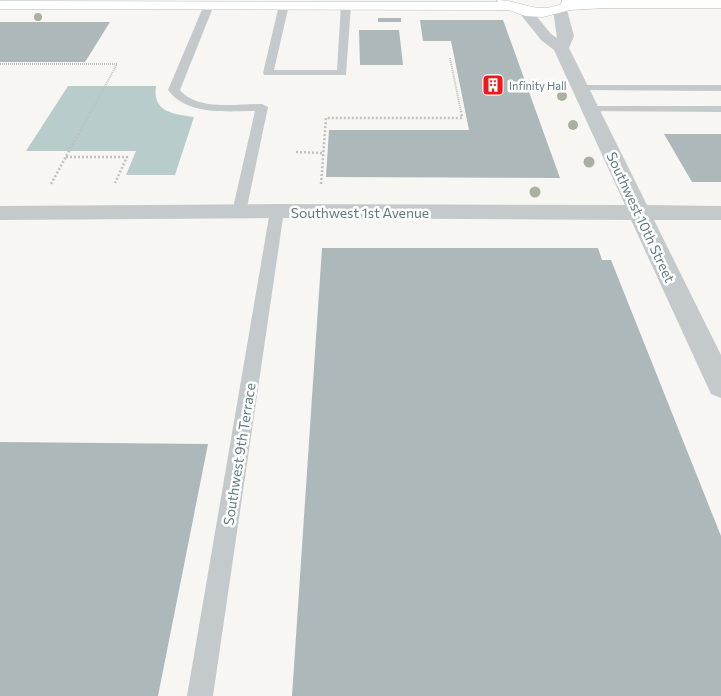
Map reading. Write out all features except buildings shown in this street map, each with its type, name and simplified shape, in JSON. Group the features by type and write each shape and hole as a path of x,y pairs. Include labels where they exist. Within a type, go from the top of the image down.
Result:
{"street":[{"path":"0,5 148,2 208,5 284,5 316,2 346,5 513,6 540,12 565,5 721,4"},
{"path":"561,48 566,36 565,5"},
{"name":"Southwest 10th Street","path":"513,6 546,37 561,48 721,385"},
{"name":"Southwest 1st Avenue","path":"0,213 278,211 721,213"}],"lane":[{"path":"208,5 174,90 177,96 185,101 199,105 262,107 238,212"},
{"path":"284,5 268,72 342,73 346,5"},
{"path":"581,88 721,88"},
{"path":"590,109 721,109"},
{"name":"Southwest 9th Terrace","path":"200,696 278,211"}],"path":[{"path":"321,184 326,118 462,118 450,58"},
{"path":"0,64 117,64 49,187"},
{"path":"296,152 323,153"},
{"path":"66,157 127,157 113,187"}],"shaded area":[{"path":"68,86 156,86 157,101 161,106 172,113 194,117 175,175 126,175 136,151 26,151"}],"place":[{"name":"Infinity Hall","path":"493,85"}]}
